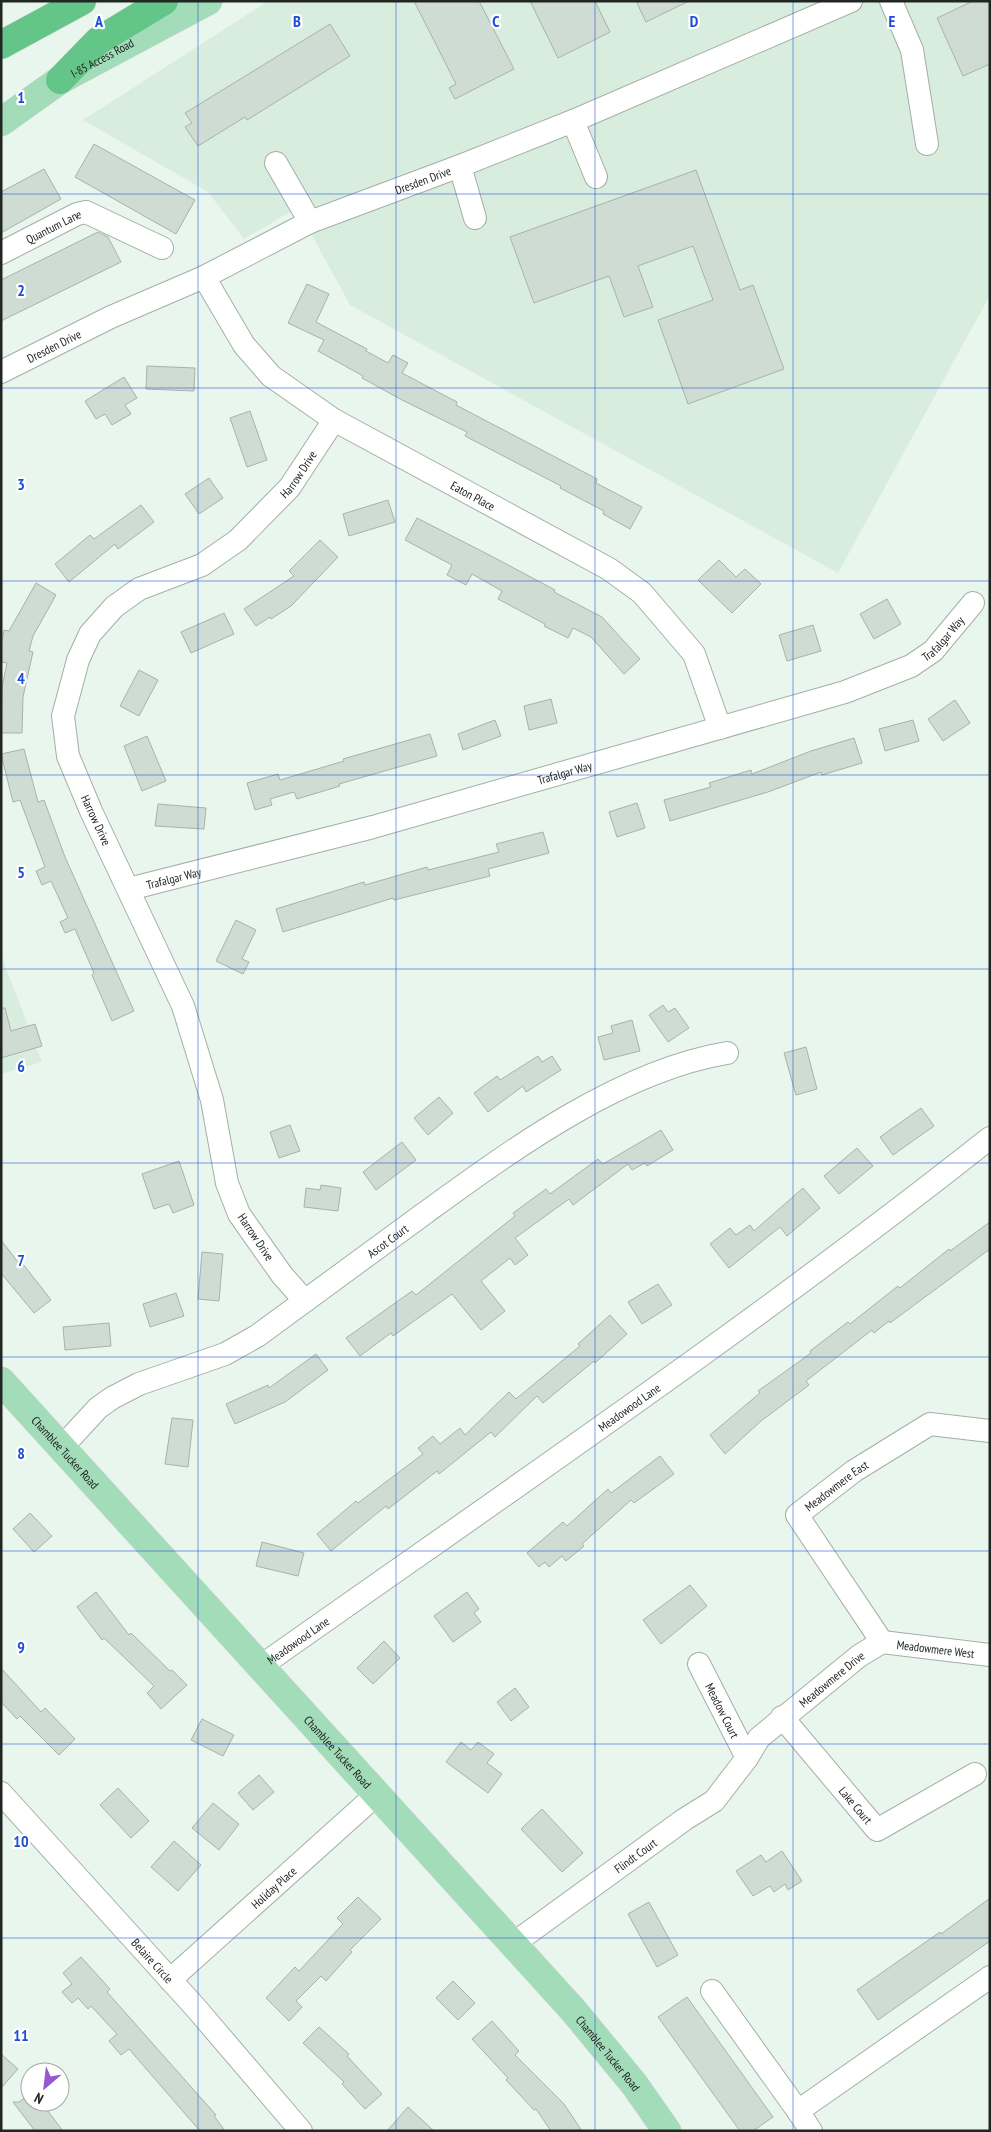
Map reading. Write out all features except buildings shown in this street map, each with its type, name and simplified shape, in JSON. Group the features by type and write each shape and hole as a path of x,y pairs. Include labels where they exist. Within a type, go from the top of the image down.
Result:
{"highway":[{"path":"1,45 82,1"},
{"path":"60,80 98,41 164,1"}],"main road":[{"name":"I-85 Access Road","path":"1,122 60,80 208,1"},
{"name":"Chamblee Tucker Road","path":"1,1381 573,2010 634,2084 668,2131"}],"street":[{"name":"Dresden Drive","path":"1,372 111,317 204,277 310,222 573,122 851,1"},
{"path":"891,1 912,50 927,144"},
{"path":"573,122 596,177"},
{"path":"276,163 310,222"},
{"path":"460,166 476,218"},
{"name":"Quantum Lane","path":"1,253 78,214 86,212 162,248"},
{"name":"Eaton Place","path":"204,277 244,345 270,376 334,420 609,569 642,593 694,654 720,728"},
{"name":"Harrow Drive","path":"305,1300 282,1275 240,1214 227,1183 212,1100 183,1006 91,811 68,756 63,716 78,660 90,634 114,607 139,589 202,564 238,540 290,487 334,420"},
{"name":"Trafalgar Way","path":"129,889 373,827 845,692 911,666 933,651 973,603"},
{"name":"Ascot Court","path":"62,1447 98,1408 112,1398 139,1384 225,1354 257,1336 495,1163 552,1126 597,1100 652,1075 697,1058 727,1053"},
{"name":"Meadowood Lane","path":"262,1666 681,1368 898,1210 990,1138"},
{"name":"Meadowmere East","path":"882,1642 797,1514 854,1471 930,1424 990,1431"},
{"name":"Meadowmere West","path":"882,1642 990,1655"},
{"name":"Meadowmere Drive","path":"748,1758 758,1738 782,1717 859,1656 882,1642"},
{"name":"Meadow Court","path":"699,1664 748,1758"},
{"name":"Lake Court","path":"782,1717 877,1830 975,1774"},
{"name":"Flindt Court","path":"513,1944 685,1819 714,1801 748,1758"},
{"name":"Belaire Circle","path":"1,1793 170,1980 301,2131"},
{"name":"Holiday Place","path":"170,1980 376,1794"},
{"path":"798,2111 990,1977"},
{"path":"712,1991 811,2131"}],"shaded area":[{"path":"268,1 990,1 990,295 838,573 350,305 297,208 244,239 208,192 83,120"},
{"path":"1,955 42,1062 1,1074"}]}
